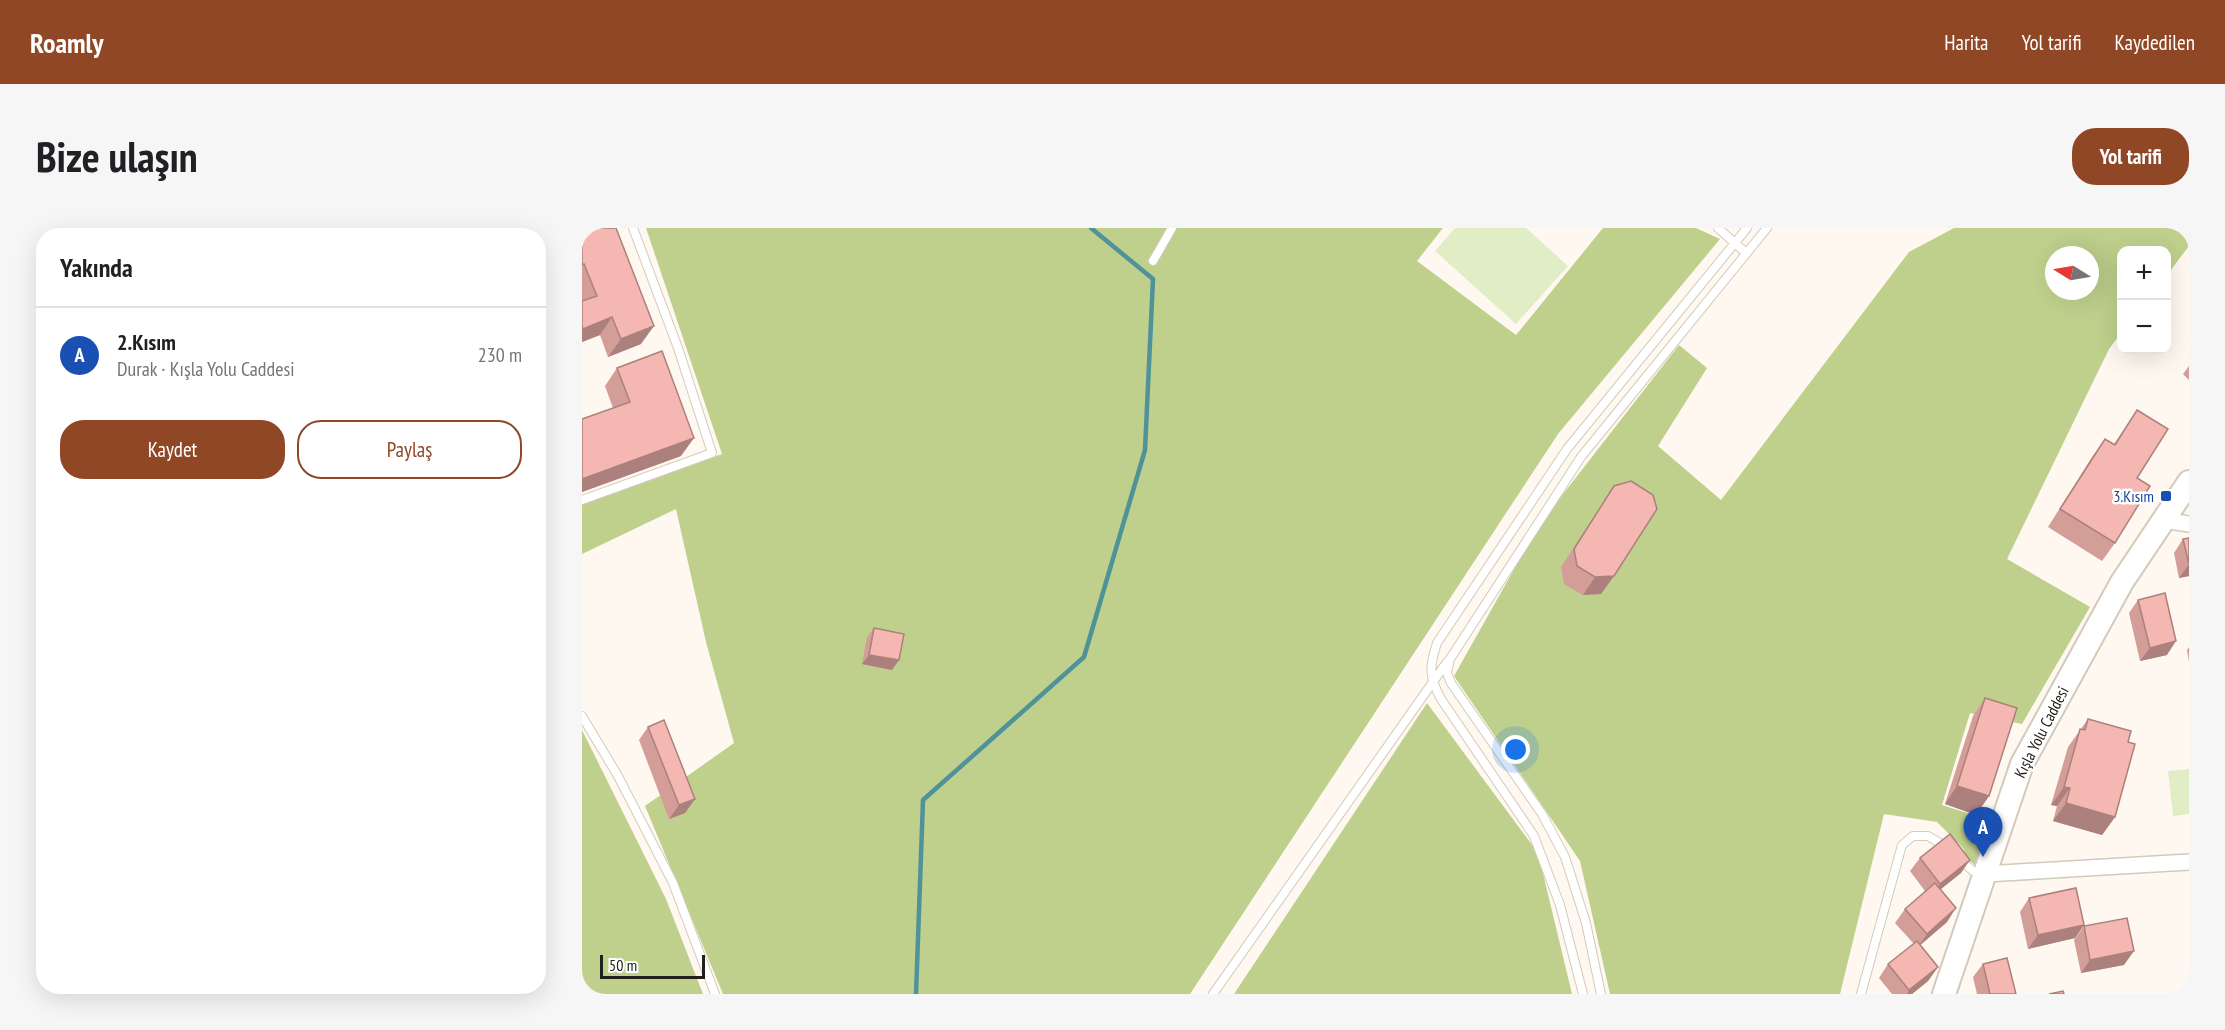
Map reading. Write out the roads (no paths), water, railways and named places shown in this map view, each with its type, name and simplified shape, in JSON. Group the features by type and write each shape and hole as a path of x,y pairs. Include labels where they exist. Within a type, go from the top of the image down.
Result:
{"street":[{"name":"Kışla Yolu Caddesi","path":"1944,994 2022,764 2122,582 2189,482"},
{"path":"2163,520 2189,524"},
{"path":"1985,874 2189,862"}],"lane":[{"path":"582,500 712,453 678,348 633,228"},
{"path":"1153,261 1172,228"},
{"path":"1718,228 1746,253"},
{"path":"1583,994 1560,905 1534,836 1432,683 1432,660 1437,643 1567,449 1747,228"},
{"path":"1213,994 1449,659 1581,457 1767,228"},
{"path":"1449,659 1447,673 1451,683 1542,814 1565,857 1586,923 1601,994"},
{"path":"582,716 618,776 673,883 716,994"},
{"path":"1861,994 1902,845 1913,836 1928,836 1938,840 1973,871 1985,874"}],"waterway":[{"path":"916,994 923,800 1084,657 1145,450 1153,279 1091,228"}],"place":[{"name":"3.Kısım","path":"2166,496"},
{"name":"2.Kısım","path":"1983,857"}]}
